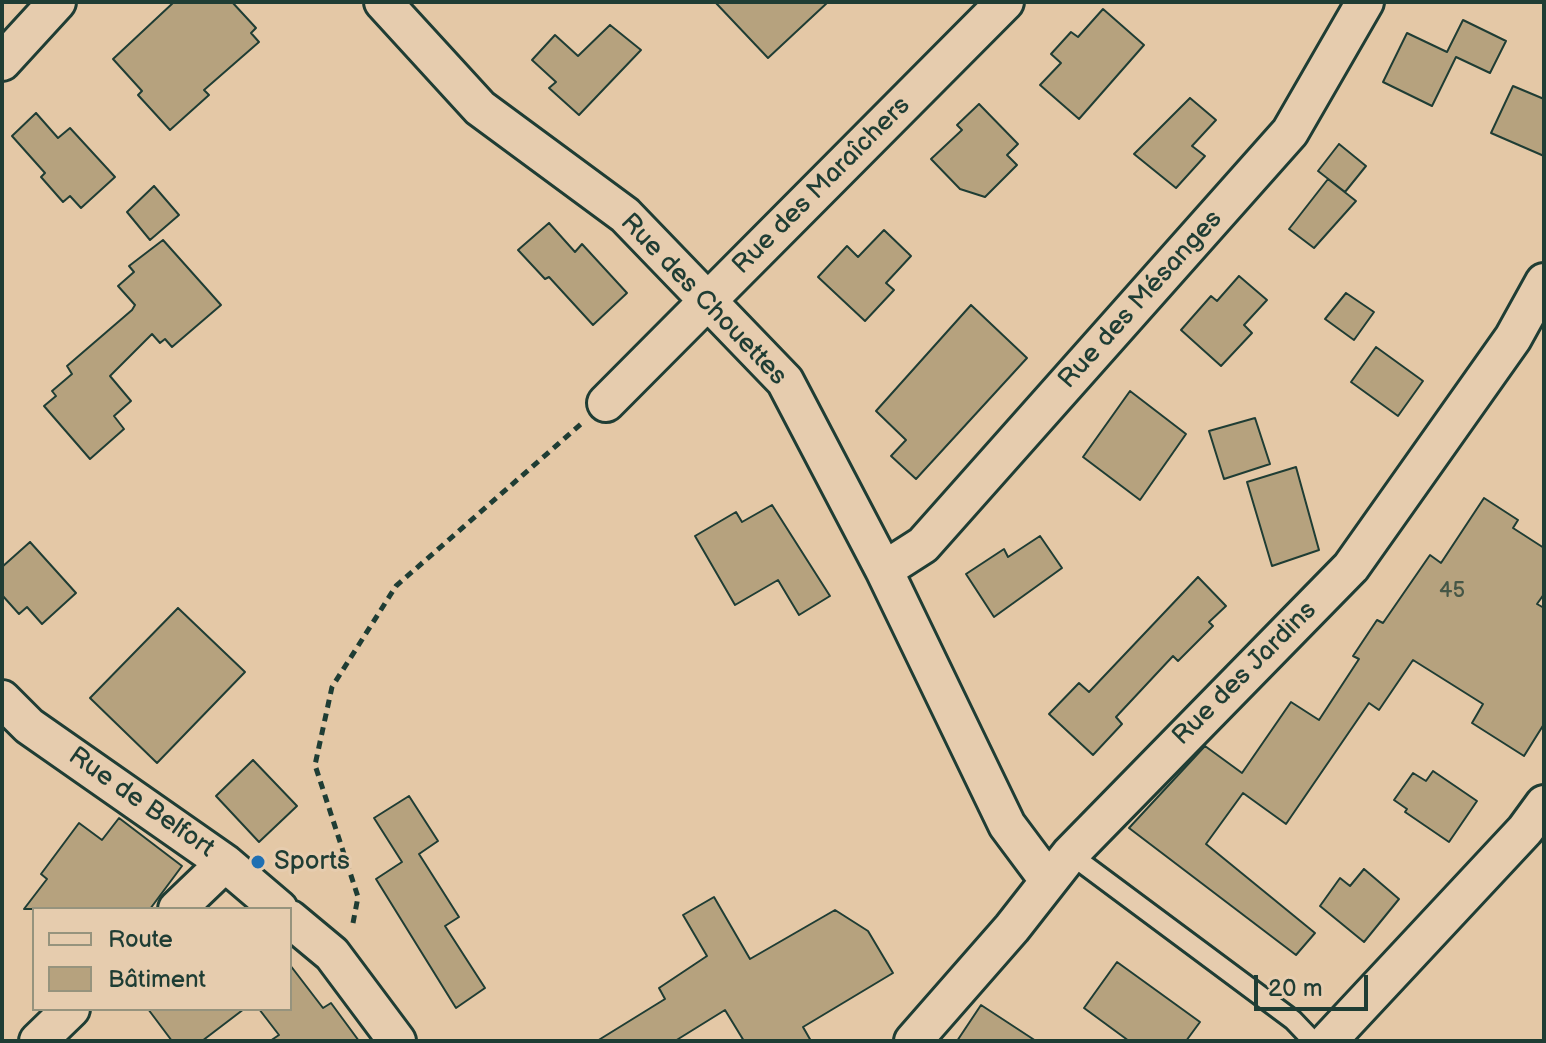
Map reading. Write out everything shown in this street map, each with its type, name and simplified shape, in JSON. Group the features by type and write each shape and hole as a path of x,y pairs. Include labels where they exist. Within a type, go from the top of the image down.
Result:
{"street":[{"path":"2,62 57,2"},
{"name":"Rue des Chouettes","path":"383,2 480,108 625,215 785,381 884,570 1007,825 1059,867"},
{"name":"Rue des Maraîchers","path":"606,403 1005,2"},
{"name":"Rue des Mésanges","path":"884,570 923,545 1290,132 1365,2"},
{"name":"Rue des Jardins","path":"913,1041 1012,928 1059,867 1351,567 1513,338 1544,282"},
{"name":"Rue de Belfort","path":"2,699 29,726 225,863 277,907"},
{"path":"1328,1041 1525,830 1544,804"},
{"path":"179,907 225,863"},
{"path":"292,921 332,954 397,1041"},
{"path":"38,1041 69,1011"}],"lane":[{"path":"1059,867 1293,1020 1313,1041"}],"path":[{"path":"332,954 351,931 358,897 315,765 332,687 396,586 606,403"}],"building":[{"path":"174,2 232,2 256,28 251,33 259,42 204,90 209,95 170,130 138,95 142,91 113,59"},
{"path":"715,2 828,2 768,58"},
{"path":"1103,9 1144,45 1079,119 1040,85 1061,63 1051,54 1071,32 1078,37"},
{"path":"1463,20 1506,41 1490,73 1456,57 1432,106 1383,82 1407,33 1447,52"},
{"path":"610,25 641,50 579,115 549,88 556,82 532,60 555,35 578,56"},
{"path":"1513,86 1544,99 1544,156 1491,133"},
{"path":"1190,98 1216,120 1192,146 1205,156 1176,188 1134,154"},
{"path":"979,104 1018,144 1007,155 1017,165 985,197 960,189 931,159 962,130 957,125"},
{"path":"36,113 58,138 70,128 115,177 81,208 70,196 63,202 41,177 45,173 12,136"},
{"path":"1339,144 1366,166 1345,192 1318,171"},
{"path":"1328,179 1356,201 1314,248 1289,229"},
{"path":"154,186 179,215 150,240 127,212"},
{"path":"549,223 575,252 582,244 627,293 593,325 549,277 545,279 518,250"},
{"path":"884,230 911,256 886,283 894,290 865,321 818,277 847,246 858,257"},
{"path":"163,240 221,305 172,347 165,339 160,343 152,334 110,376 131,401 114,416 124,429 90,459 44,406 56,396 52,391 72,374 67,366 132,310 135,305 118,286 134,272 129,266"},
{"path":"1239,276 1267,300 1244,325 1252,333 1221,366 1181,330 1211,296 1217,301"},
{"path":"1346,293 1374,312 1354,340 1325,319"},
{"path":"971,305 1027,358 916,479 891,456 906,440 876,411"},
{"path":"1376,347 1423,381 1398,416 1351,382"},
{"path":"1130,391 1186,434 1140,500 1083,457"},
{"path":"1255,418 1270,464 1224,479 1209,431"},
{"path":"1296,467 1319,550 1272,566 1247,482"},
{"path":"1484,498 1518,520 1513,528 1544,548 1544,594 1537,604 1544,608 1544,724 1524,756 1472,723 1483,704 1413,660 1379,710 1369,703 1286,824 1243,793 1206,844 1315,933 1296,955 1129,828 1205,746 1242,773 1291,702 1319,720 1359,659 1353,656 1377,620 1383,623 1430,555 1441,563"},
{"path":"772,505 830,596 799,615 778,580 735,605 695,536 736,512 742,522"},
{"path":"1040,536 1062,568 994,617 966,574 1004,549 1008,557"},
{"path":"30,542 76,593 42,624 27,607 19,614 2,595 2,567"},
{"path":"1198,577 1226,606 1209,622 1213,626 1178,661 1173,656 1116,717 1122,724 1093,755 1049,714 1079,683 1089,692"},
{"path":"178,608 245,672 157,763 90,698"},
{"path":"253,760 297,806 259,842 216,796"},
{"path":"1433,771 1477,801 1449,842 1405,812 1407,809 1394,800 1413,773 1426,781"},
{"path":"409,796 438,841 419,854 459,917 445,926 485,988 456,1008 376,879 402,862 374,818"},
{"path":"119,818 182,866 151,907 24,909 47,879 41,874 79,823 102,840"},
{"path":"1364,869 1399,899 1364,942 1320,906 1340,878 1350,886"},
{"path":"714,897 750,959 835,910 868,931 893,973 803,1027 811,1041 744,1041 725,1010 675,1041 597,1041 665,999 659,988 707,956 683,915"},
{"path":"1117,962 1200,1022 1186,1041 1129,1041 1084,1008"},
{"path":"292,968 323,1008 331,1003 359,1041 270,1041 279,1035 261,1011 292,1011"},
{"path":"981,1005 1036,1041 957,1041"},
{"path":"150,1011 241,1011 202,1041 172,1041"}],"place":[{"name":"Sports","path":"258,862"}]}
